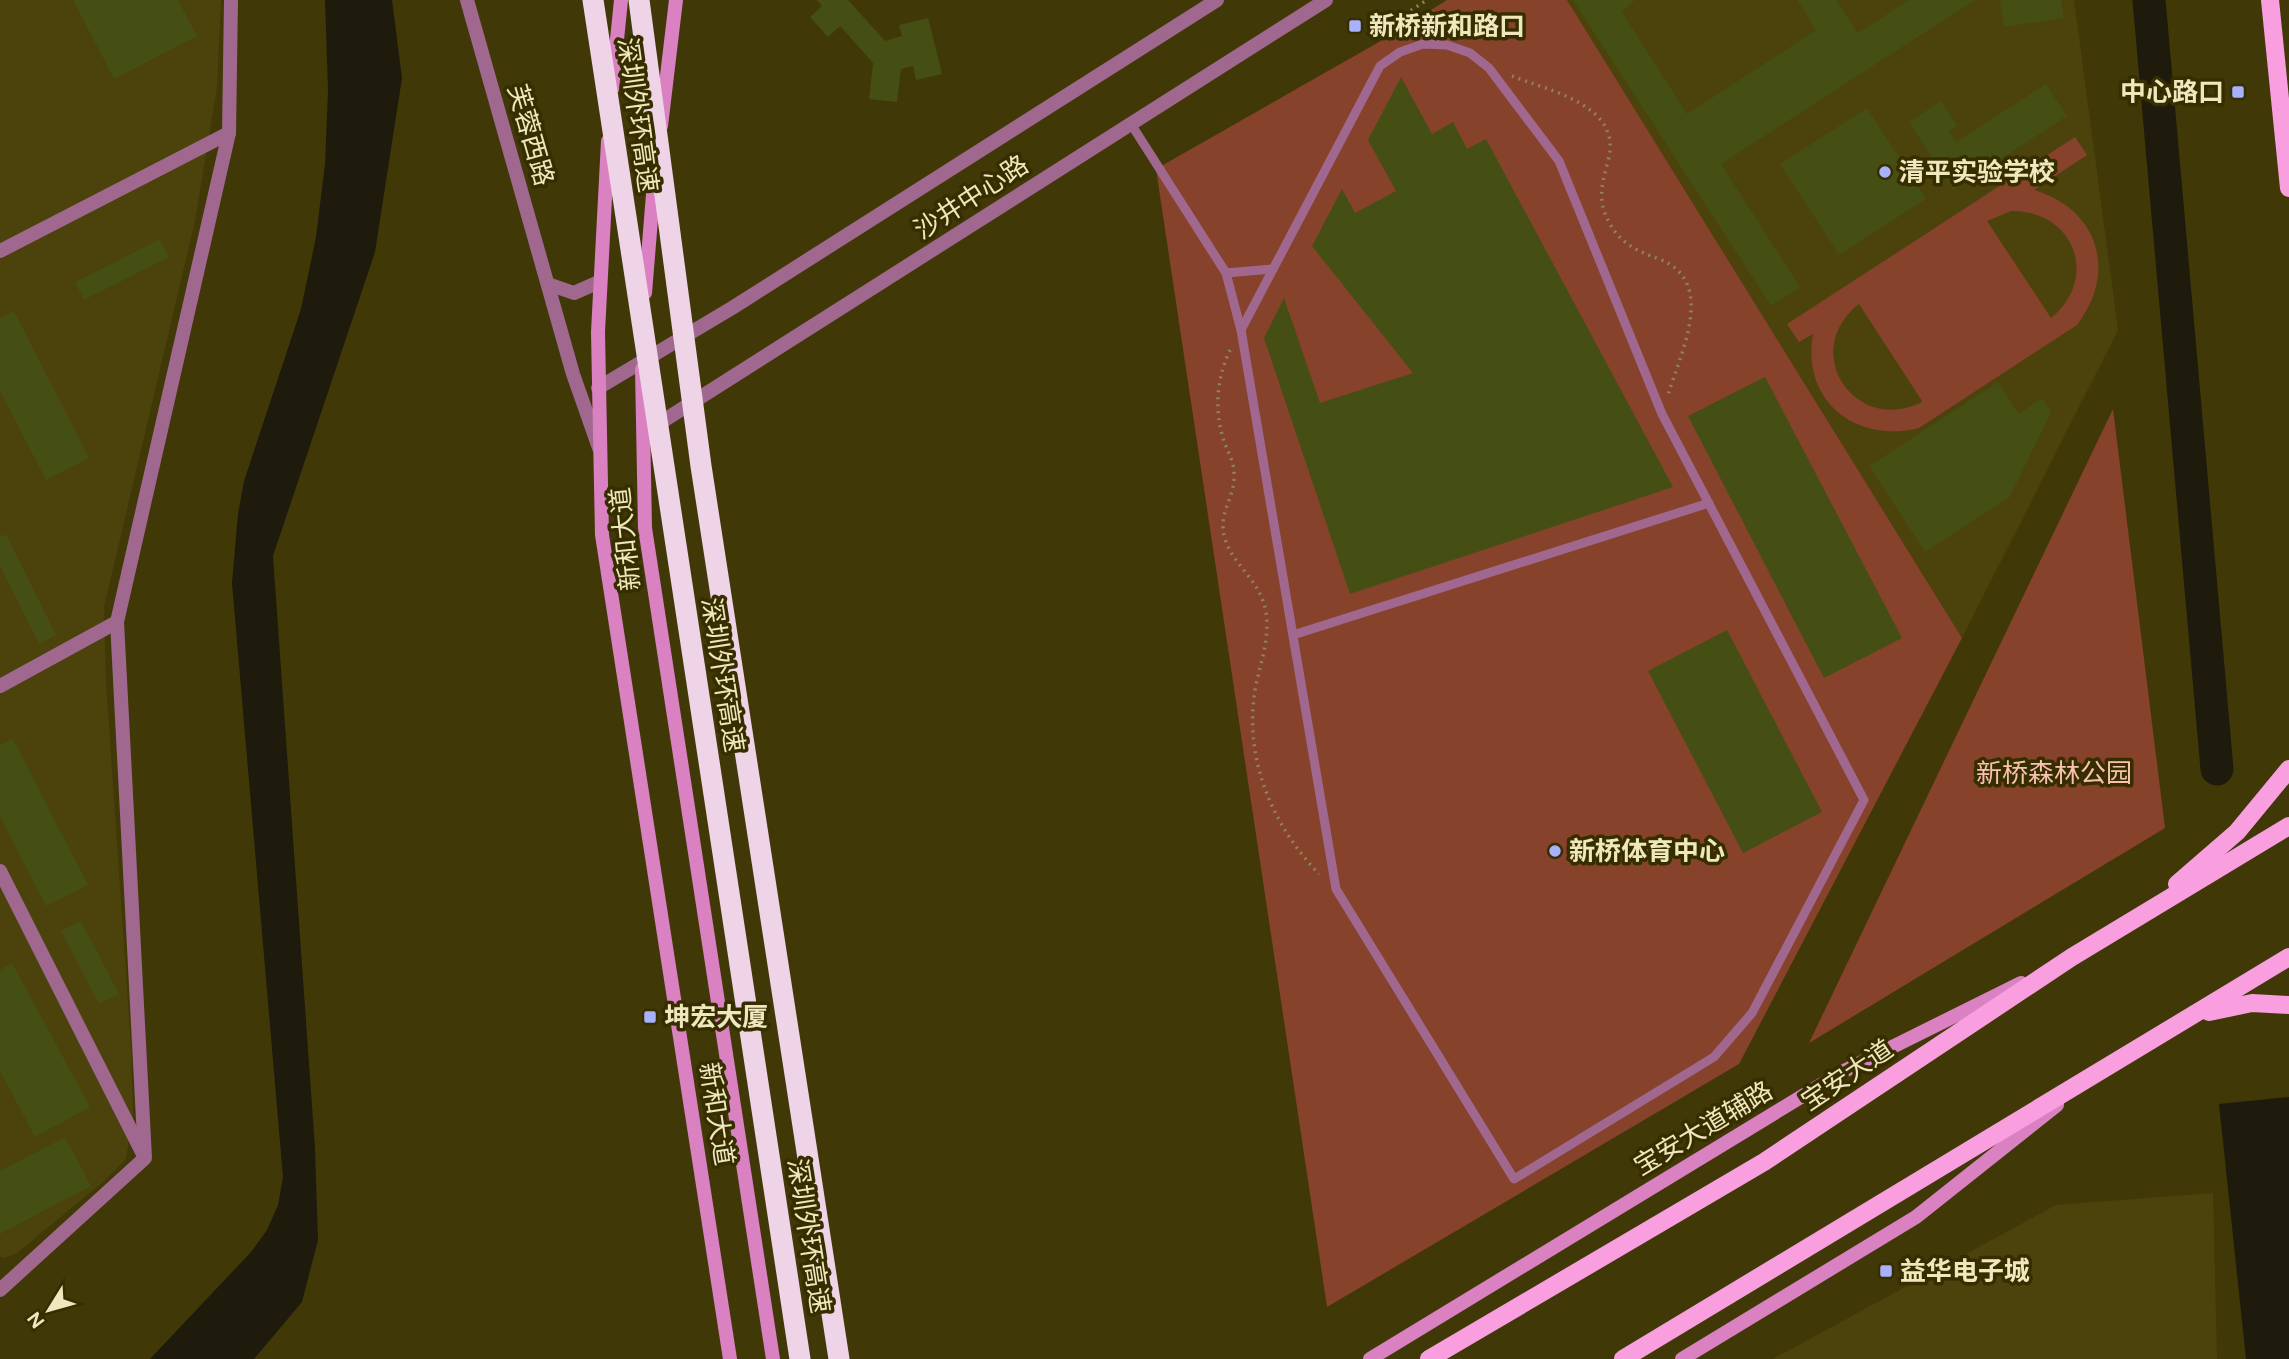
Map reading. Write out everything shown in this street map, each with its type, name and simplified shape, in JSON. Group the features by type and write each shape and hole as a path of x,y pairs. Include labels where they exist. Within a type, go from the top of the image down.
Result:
{"highway":[{"name":"深圳外环高速","path":"593,0 800,1359"},
{"name":"深圳外环高速","path":"639,0 701,466 839,1359"}],"main road":[{"name":"新和大道","path":"621,0 607,144 599,282 598,388 603,534 730,1359"},
{"name":"新和大道","path":"676,0 652,200 642,362 646,528 773,1359"},
{"path":"2270,0 2289,188"},
{"path":"2142,915 2237,832 2289,769"},
{"name":"宝安大道","path":"1429,1359 1764,1162 2072,957 2289,826"},
{"name":"宝安大道辅路","path":"1370,1359 1842,1072 2072,957"},
{"path":"1623,1359 2289,957"},
{"path":"2189,1018 2252,1003 2289,1005"},
{"path":"1682,1359 1916,1217 2093,1076"}],"street":[{"path":"145,1158 117,622 229,134 231,0"},
{"name":"芙蓉西路","path":"467,0 573,374 599,450"},
{"name":"沙井中心路","path":"598,388 732,308 1217,0"},
{"name":"沙井中心路","path":"642,434 1326,0"},
{"path":"0,251 229,134"},
{"path":"548,284 574,293 599,282"},
{"path":"0,685 117,622"},
{"path":"0,871 145,1158"},
{"path":"0,1290 145,1158"}],"lane":[{"path":"1132,124 1226,273 1241,330 1336,889 1514,1180 1714,1057 1752,1013 1864,800 1662,414 1559,161 1489,68 1470,52 1447,45 1423,44 1400,52 1380,66 1241,330"},
{"path":"1226,273 1273,269"},
{"path":"1293,635 1709,503"}],"path":[{"path":"1399,18 1427,0"},
{"path":"1489,68 1580,102 1597,114 1609,142 1601,185 1608,220 1631,248 1674,267 1687,284 1692,317 1662,414"},
{"path":"1241,330 1221,373 1218,406 1235,474 1223,510 1223,531 1230,550 1260,592 1267,624 1253,716 1257,760 1269,802 1285,832 1304,859 1336,889"}],"shaded area":[{"path":"0,0 221,0 217,87 195,221 104,607 106,682 131,1047 133,1115 126,1159 103,1182 17,1253 4,1258 0,1257"},
{"path":"325,0 392,0 402,78 375,252 273,556 315,1148 318,1240 302,1302 254,1359 150,1359 251,1252 267,1230 278,1205 283,1177 232,583 238,514 244,481 301,309 316,237 325,164 328,90"},
{"name":"清平实验学校","path":"1567,0 2074,0 2118,330 1962,638"},
{"path":"2289,1097 2289,1359 2246,1359 2219,1104"},
{"path":"2213,1193 2217,1359 1773,1359 2056,1205"}],"green space":[{"name":"新桥体育中心","path":"1447,0 1567,0 1962,638 1739,1064 1327,1307 1156,169 1386,38"},
{"path":"2075,137 2087,155 2034,190 2056,199 2087,227 2095,244 2098,264 2097,284 2090,304 2077,325 1919,428 1896,431 1874,429 1855,423 1838,412 1825,397 1816,379 1812,358 1813,334 1799,342 1787,324","holes":["2011,211 2033,214 2051,222 2064,234 2073,249 2076,266 2074,284 2066,302 2051,318 1987,221","1859,304 1922,401 1922,402 1897,409 1875,408 1856,398 1842,383 1835,364 1834,344 1842,323"]},
{"name":"新桥森林公园","path":"2113,409 2165,828 1809,1043"}],"building":[{"path":"73,0 178,0 197,36 114,79"},
{"path":"817,0 848,0 885,41 902,36 899,25 928,18 942,74 916,80 913,66 901,69 897,102 869,99 873,63 840,26 828,37 810,17 822,6"},
{"path":"1573,0 1635,0 1622,12 1687,114 1816,30 1797,0 1836,0 1858,33 1909,0 1975,0 1721,164 1800,287 1771,306"},
{"path":"2000,0 2061,0 2064,18 2004,27"},
{"path":"1401,77 1432,134 1453,122 1467,149 1486,139 1673,487 1350,594 1264,338 1284,298 1320,403 1413,373 1312,246 1342,189 1355,213 1396,191 1368,140"},
{"path":"2046,84 2067,116 1953,190 1909,122 1941,101 1957,126 1949,131 1956,142"},
{"path":"1867,108 1926,199 1839,255 1780,164"},
{"path":"160,239 169,257 84,300 75,282"},
{"path":"14,311 89,458 46,480 0,391 0,318"},
{"path":"1765,377 1902,638 1824,678 1688,416"},
{"path":"1998,382 2019,414 2042,398 2051,412 2010,497 1925,552 1869,466"},
{"path":"6,534 56,635 39,644 0,566 0,537"},
{"path":"1727,630 1822,812 1743,853 1648,671"},
{"path":"13,739 88,885 46,906 0,816 0,745"},
{"path":"81,921 119,994 99,1004 61,931"},
{"path":"12,963 90,1107 35,1137 0,1071 0,970"},
{"path":"65,1137 91,1186 0,1234 0,1171"}],"waterway":[{"path":"2149,0 2217,769"}],"place":[{"name":"新桥新和路口","path":"1355,26"},
{"name":"中心路口","path":"2238,92"},
{"name":"清平实验学校","path":"1885,172"},
{"name":"新桥体育中心","path":"1555,851"},
{"name":"坤宏大厦","path":"650,1017"},
{"name":"益华电子城","path":"1886,1271"}]}
